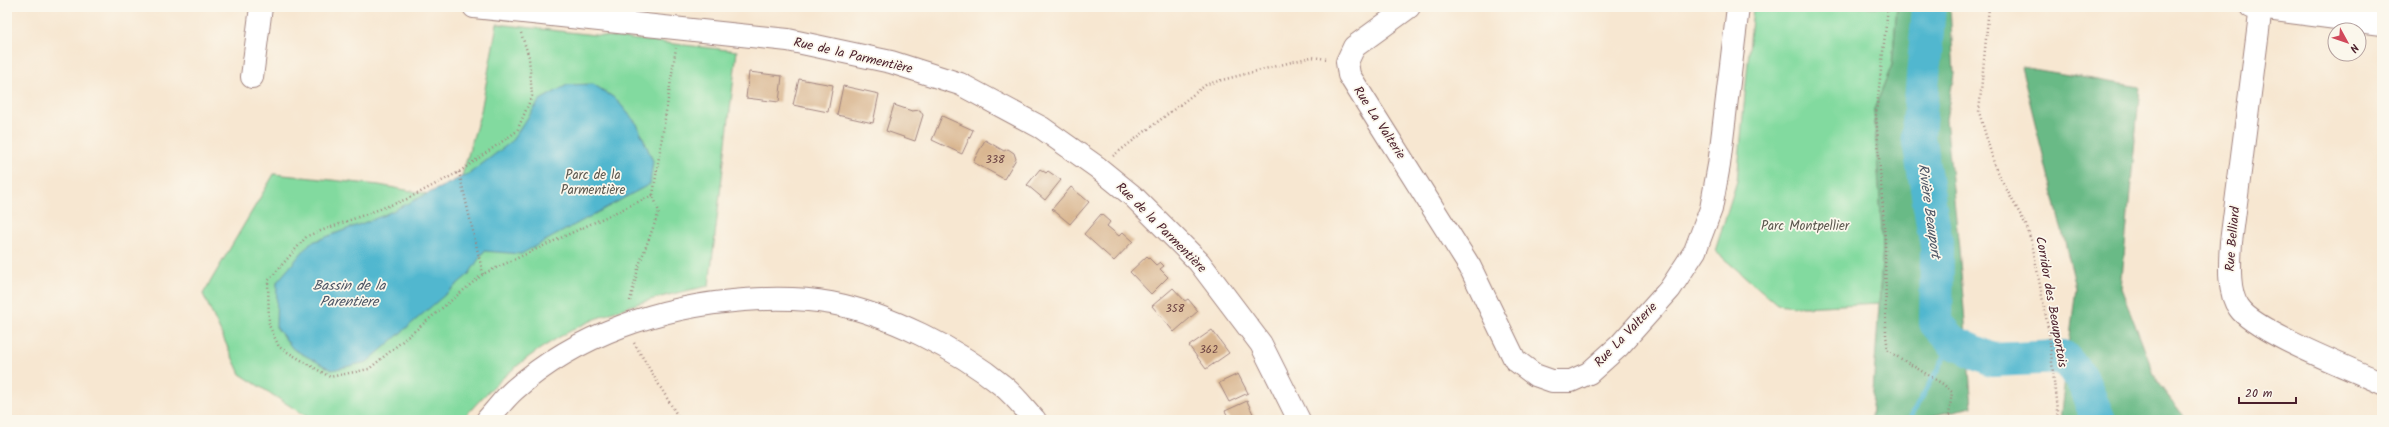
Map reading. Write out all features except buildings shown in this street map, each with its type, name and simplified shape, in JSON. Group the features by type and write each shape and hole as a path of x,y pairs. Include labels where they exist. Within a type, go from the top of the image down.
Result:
{"street":[{"path":"252,77 261,7"},
{"name":"Rue de la Parmentière","path":"480,7 788,40 891,62 960,84 1042,128 1097,167 1134,197 1199,262 1261,344 1299,420"},
{"path":"1347,62 1354,47 1409,7"},
{"name":"Rue La Valterie","path":"1347,62 1349,75 1358,91 1470,267 1515,360 1535,375 1552,382 1571,381 1589,373 1619,346 1670,289 1695,251 1711,209 1719,165 1738,7"},
{"path":"2258,7 2382,24"},
{"name":"Rue Belliard","path":"2258,7 2229,275 2238,307 2252,320 2273,333 2382,383"},
{"path":"487,420 514,390 563,354 624,326 664,311 715,302 771,298 831,303 898,324 953,353 1004,386 1035,420"}],"path":[{"path":"1888,7 1876,115 1885,238 1887,311 1886,335 1888,351 1943,384 1952,392 1949,415 1943,420"},
{"name":"Corridor des Beauportois","path":"1989,7 1979,112 1996,170 2026,225 2049,333 2058,420"},
{"path":"514,11 529,57 532,96 517,131 459,172 407,199 307,236 268,281 269,325 279,347 330,377 369,369 483,274 653,195"},
{"path":"679,28 653,195 659,212 639,265 624,326 680,420"},
{"path":"1097,167 1207,84 1311,57 1347,62"},
{"path":"459,172 483,274"}],"green space":[{"name":"Parc Montpellier","path":"1753,7 1897,7 1892,65 1874,109 1883,247 1879,303 1803,307 1777,304 1715,251 1737,181"},
{"path":"1897,7 1950,7 1954,74 1946,119 1959,249 1972,407 1913,420 1871,420 1883,247 1874,109 1892,65"},
{"name":"Parc de la Parmentière","path":"497,24 737,51 709,286 671,294 636,304 603,316 573,330 544,347 516,367 489,391 462,420 312,420 240,374 203,294 274,174 379,185 455,199 481,111"},
{"path":"2021,67 2140,87 2121,288 2157,382 2187,420 2060,420 2076,287"}],"water":[{"name":"Bassin de la Parentiere","path":"593,84 616,99 637,124 653,161 650,184 521,254 484,251 469,274 367,362 332,370 293,349 276,327 277,282 310,243 382,216 470,173 511,142 540,100 567,85"}],"waterway":[{"name":"Rivière Beauport","path":"1929,7 1918,136 1937,248 1936,323 1953,342 1992,360 2063,357 2081,377 2099,420"},
{"path":"1909,420 1953,342"}]}
